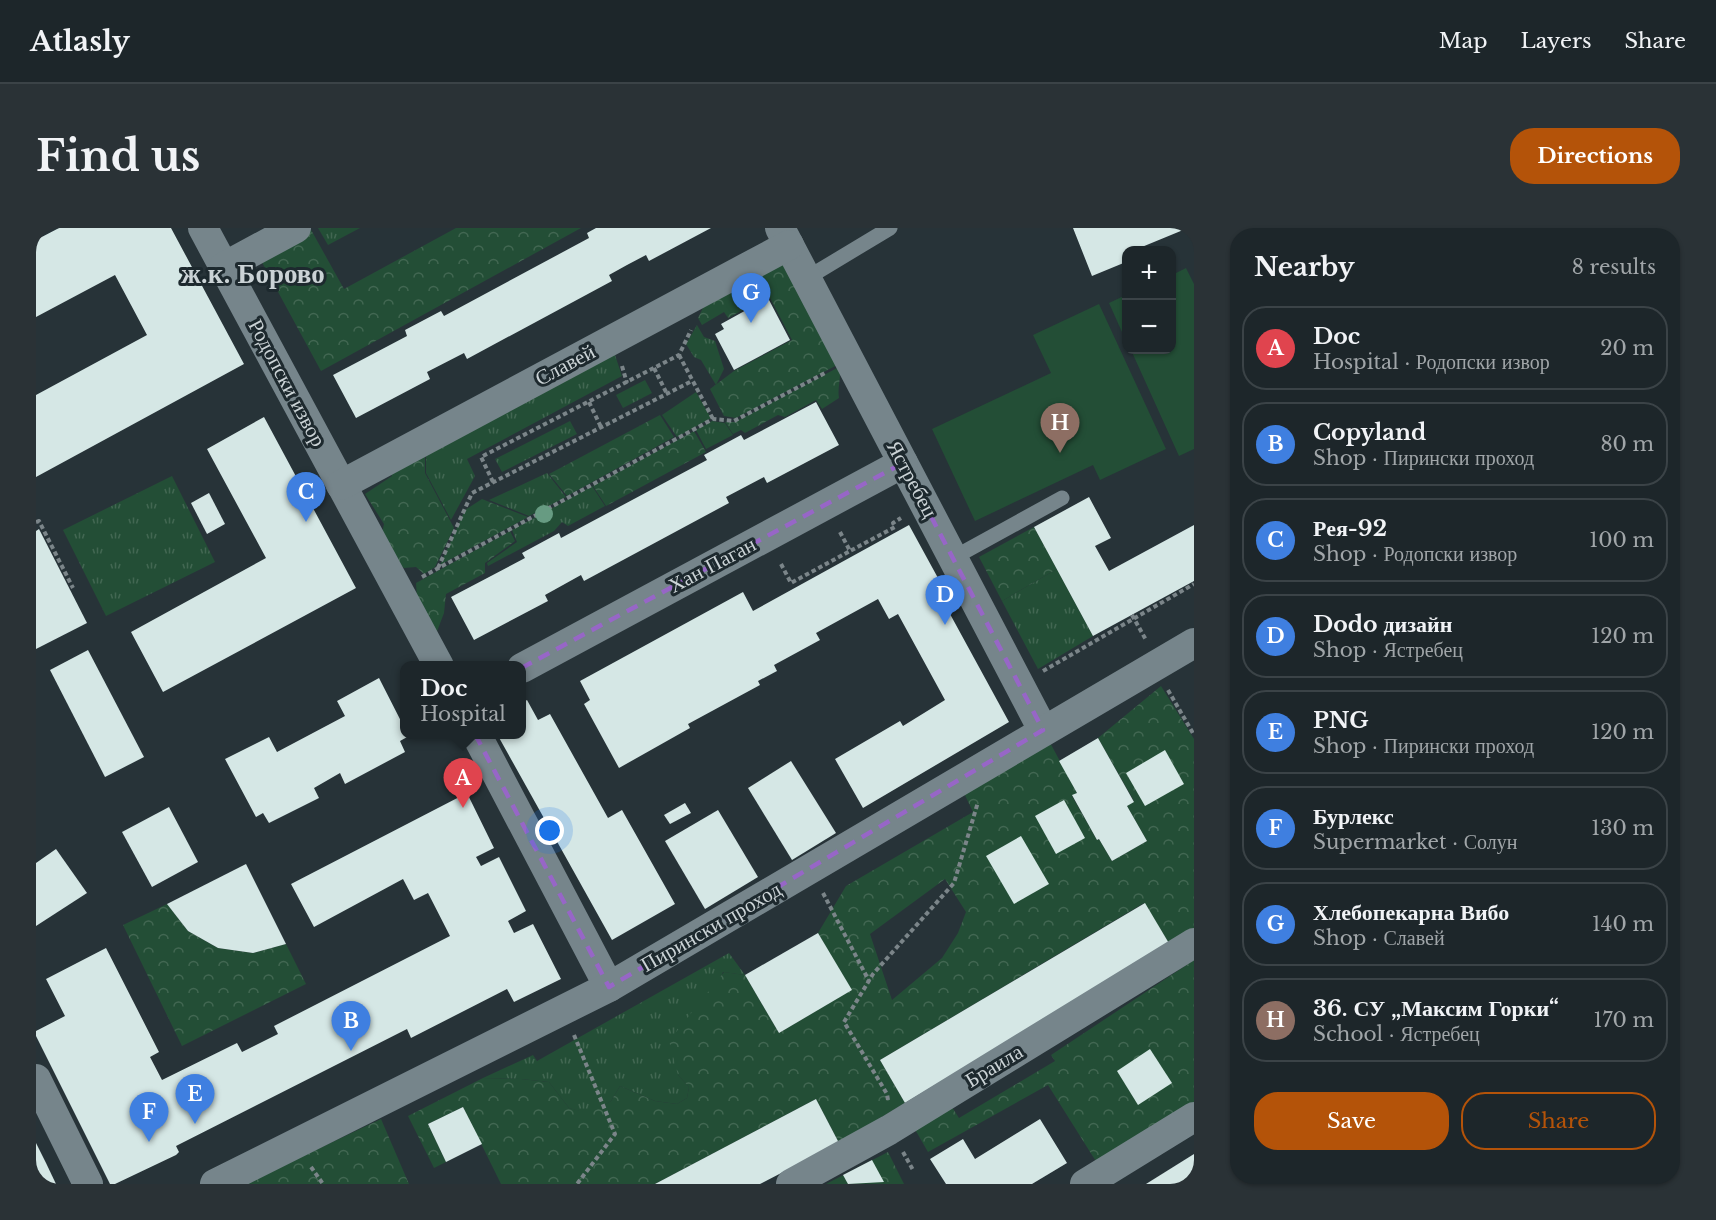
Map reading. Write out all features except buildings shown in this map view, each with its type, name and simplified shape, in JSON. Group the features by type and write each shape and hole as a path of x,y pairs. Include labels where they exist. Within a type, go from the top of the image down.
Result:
{"street":[{"name":"Родопски извор","path":"203,228 436,661"},
{"path":"224,267 296,228"},
{"name":"Ястребец","path":"785,236 1043,730"},
{"name":"Славей","path":"340,485 785,236"},
{"name":"Хан Паган","path":"526,666 903,463"},
{"name":"Пирински проход","path":"215,1184 609,987 1043,730 1152,657 1194,643"},
{"path":"478,739 609,987"},
{"name":"Браила","path":"791,1184 890,1130 1194,944"},
{"path":"36,1079 88,1184"},
{"path":"1085,1184 1194,1117"}],"lane":[{"path":"807,278 890,228"},
{"path":"953,558 1062,498"}],"path":[{"path":"493,482 481,457 679,355 713,419"},
{"path":"398,590 713,419 734,421 850,360"},
{"path":"654,368 667,394"},
{"path":"437,569 472,493 692,381"},
{"path":"589,402 601,427"},
{"path":"781,564 791,583 895,527 893,523 904,516"},
{"path":"36,522 39,521 73,588"},
{"path":"840,532 850,551"},
{"path":"1019,685 1133,616 1194,584"},
{"path":"1133,616 1194,735"},
{"path":"890,1130 887,1094 844,1022 869,981 954,883 991,761"},
{"path":"810,869 869,981"},
{"path":"563,1010 615,1134 577,1184"}],"highlighted area":[{"path":"903,463 1043,730 609,987 458,702"}],"green space":[{"path":"310,228 344,289 456,228 581,228 321,371 258,255"},
{"path":"318,228 360,228 328,245"},
{"path":"782,258 839,364 736,418 724,416 710,389 734,371 792,340 769,296 728,318 724,312 702,325 698,318 708,298"},
{"path":"1186,268 1194,284 1194,449 1179,456 1133,354 1176,354 1176,273"},
{"path":"1122,297 1122,332 1109,303"},
{"path":"1099,304 1166,449 1100,480 1093,465 975,521 932,429 1051,373 1033,335"},
{"path":"697,325 704,337 715,341 724,369 716,385 701,360 694,357 686,344"},
{"path":"611,343 622,376 467,459 475,476 451,520 426,473 426,442"},
{"path":"839,367 839,398 822,409 816,400 785,417 778,415 745,433 741,430 733,434 725,422 735,422"},
{"path":"645,380 652,393 623,408 616,395"},
{"path":"696,392 711,418 677,437 662,415"},
{"path":"660,415 674,437 567,496 549,474"},
{"path":"570,421 577,434 502,472 495,459"},
{"path":"712,421 725,423 733,435 706,449 696,430"},
{"path":"694,431 706,452 606,506 593,486"},
{"path":"425,443 425,473 454,528 435,567 424,574 416,567 404,568 379,547 384,524 365,494 392,476 384,464"},
{"path":"547,473 566,497 529,516 489,500"},
{"path":"172,476 215,562 106,616 63,530"},
{"path":"592,486 605,506 568,526 562,522 554,531 488,566 487,563 517,542 512,530"},
{"path":"482,499 528,517 440,565 465,510"},
{"path":"1034,527 1057,569 1002,601 979,557"},
{"path":"510,531 515,541 485,563 485,573 446,594 444,613 436,634 417,598 416,583"},
{"path":"1057,569 1093,636 1038,669 1002,601"},
{"path":"1161,686 1194,739 1194,931 1170,945 1144,903 880,1060 905,1103 839,1143 816,1099 655,1184 501,1184 463,1107 428,1124 446,1162 434,1168 408,1116 483,1078 549,1082 569,1108 590,1113 611,1101 620,1086 655,1101 677,1104 687,1098 689,1087 678,1075 669,1041 724,972 745,975 779,1033 851,990 818,933 846,886 973,812 963,791 1047,737 1077,793 1072,796 1112,861 1147,841 1127,806 1134,801 1098,738","holes":["945,879 966,912 958,933 942,958 892,1000 870,934"]},
{"path":"167,904 188,931 218,948 253,953 286,944 306,984 182,1046 123,925"},
{"path":"729,953 745,975 723,972 678,1075 689,1087 687,1098 677,1104 655,1101 620,1086 611,1101 590,1114 569,1108 549,1082 483,1078 533,1055 537,1061"},
{"path":"1194,960 1194,1104 1097,1163 1048,1085 928,1152 913,1126 950,1104 959,1118 1055,1061 1051,1055"},
{"path":"381,1119 409,1184 244,1184"},
{"path":"888,1152 904,1184 826,1184"}],"place":[{"name":"Хлебопекарна Вибо","path":"751,323"},
{"name":"36. СУ „Максим Горки“","path":"1060,453"},
{"name":"Рея-92","path":"306,522"},
{"name":"Dodo дизайн","path":"945,625"},
{"name":"Doc","path":"463,808"},
{"name":"Copyland","path":"351,1051"},
{"name":"PNG","path":"195,1124"},
{"name":"Бурлекс","path":"149,1142"}],"district":[{"name":"ж.к. Борово","path":"253,274"}]}
